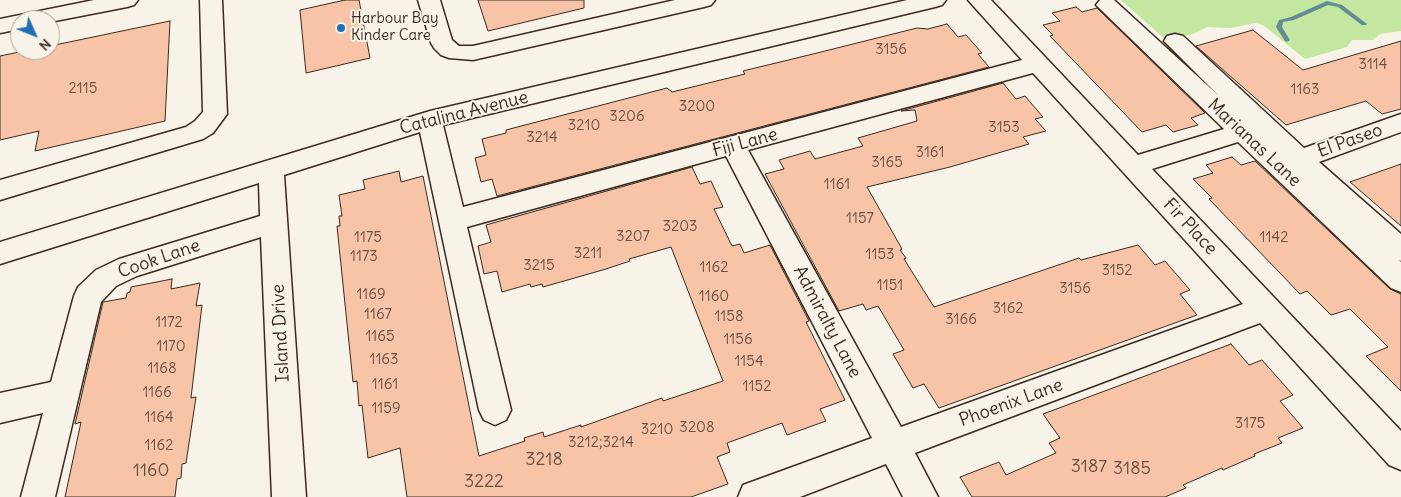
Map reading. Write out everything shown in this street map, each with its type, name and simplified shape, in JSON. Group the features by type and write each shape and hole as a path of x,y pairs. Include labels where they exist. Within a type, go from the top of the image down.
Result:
{"street":[{"path":"60,13 126,0"},
{"path":"0,190 194,133 204,127 215,114 211,0"},
{"path":"429,0 442,43 449,50 457,53 473,53 704,0"},
{"name":"Catalina Avenue","path":"0,253 430,120 935,0"},
{"name":"Fir Place","path":"979,0 1401,454"},
{"name":"Marianas Lane","path":"1107,5 1401,280"},
{"path":"1175,41 1300,159 1401,250"},
{"name":"Fiji Lane","path":"453,220 1037,64"},
{"path":"430,120 495,410"},
{"name":"El Paseo","path":"1300,159 1401,123"},
{"path":"1133,166 1242,132"},
{"name":"Admiralty Lane","path":"733,146 921,497"},
{"name":"Island Drive","path":"271,168 289,497"},
{"name":"Cook Lane","path":"38,497 88,296 106,278 130,267 275,222"},
{"name":"Phoenix Lane","path":"755,497 1266,308"},
{"path":"0,408 64,394"}],"green space":[{"path":"1121,0 1401,0 1401,31 1380,34 1373,40 1352,40 1347,47 1305,59 1263,25 1255,23 1231,28 1207,27 1193,34 1167,41"}],"building":[{"path":"345,0 359,0 370,58 306,73 300,10"},
{"path":"478,0 584,0 584,8 488,31"},
{"path":"1076,7 1082,12 1097,8 1205,113 1191,118 1198,125 1173,132 1166,125 1142,132 1050,36 1053,35 1043,25 1060,21 1052,13"},
{"path":"170,21 165,121 35,151 39,131 0,140 0,56 10,54 10,60 60,60 60,44"},
{"path":"947,24 958,37 966,35 982,53 978,54 989,67 497,196 492,179 481,182 475,158 486,155 482,139 506,133 506,130 667,88 672,92 745,74 743,71 917,28 928,29"},
{"path":"1253,30 1303,70 1401,41 1401,109 1382,114 1366,101 1286,125 1196,46"},
{"path":"1003,83 1016,99 1025,96 1043,117 1035,119 1046,131 1023,137 1029,144 950,167 867,187 902,249 900,250 906,258 904,259 934,307 1079,258 1081,260 1138,245 1155,265 1165,261 1190,290 1180,294 1197,315 939,408 924,384 913,388 893,354 904,350 878,306 866,310 863,304 839,311 765,174 784,169 779,160 810,151 815,159 863,146 858,138 917,121 915,110 901,111"},
{"path":"1232,157 1241,165 1255,161 1390,289 1401,294 1401,391 1366,356 1388,347 1350,309 1331,315 1307,291 1300,294 1209,199 1212,198 1193,179 1213,173 1206,165"},
{"path":"1401,164 1401,226 1350,182"},
{"path":"692,167 700,184 711,181 723,207 714,209 732,246 740,244 744,253 770,245 809,321 806,322 845,400 820,409 826,421 787,435 782,423 727,443 730,452 717,457 728,484 691,497 407,497 400,448 368,458 362,405 359,406 357,381 353,382 337,226 340,226 339,216 342,216 339,195 365,189 363,180 399,171 401,182 423,176 479,456 525,441 524,438 543,432 544,437 581,425 581,427 662,398 663,401 723,381 671,247 629,259 630,261 606,269 543,287 542,284 531,287 530,284 502,292 497,271 484,274 478,246 491,242 486,225"},
{"path":"172,279 171,289 200,283 196,306 202,305 191,398 196,397 186,463 182,464 181,478 177,479 175,497 65,497 81,422 75,424 103,302 126,298 131,287"},
{"path":"1231,344 1249,365 1262,360 1293,395 1280,401 1303,428 1278,438 1282,443 1254,454 1255,456 1223,470 1222,468 1183,485 1186,488 1165,497 972,497 960,477 999,462 1006,475 1056,453 1049,443 1060,438 1043,414"}],"waterway":[{"path":"1287,40 1279,27 1281,21 1292,19 1327,3 1340,6 1364,24"}],"place":[{"name":"Harbour Bay Kinder Care","path":"341,28"}]}
